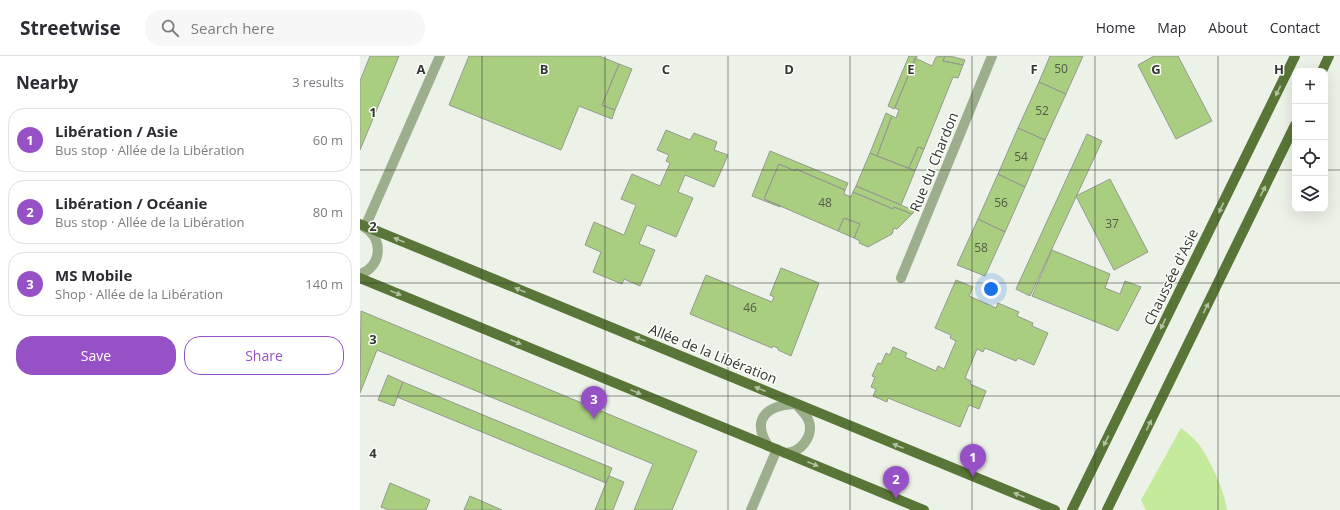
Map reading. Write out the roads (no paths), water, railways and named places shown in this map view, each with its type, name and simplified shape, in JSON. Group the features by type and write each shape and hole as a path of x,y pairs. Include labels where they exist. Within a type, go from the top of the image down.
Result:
{"main road":[{"name":"Chaussée d'Asie","path":"1072,510 1295,56"},
{"path":"1323,68 1329,56"},
{"path":"1107,510 1292,131"},
{"name":"Allée de la Libération","path":"362,226 1055,510"},
{"path":"360,278 924,510"}],"street":[{"path":"360,274 368,271 374,265 378,252 376,238 362,226 440,56"},
{"name":"Rue du Chardon","path":"901,278 992,56"},
{"path":"796,404 808,418 810,432 807,440 796,450 776,449 761,432 762,422 766,413 778,406 796,404"},
{"path":"751,510 776,449"}],"place":[{"name":"MS Mobile","path":"594,419"},
{"name":"Libération / Asie","path":"973,477"},
{"name":"Libération / Océanie","path":"896,499"}]}
